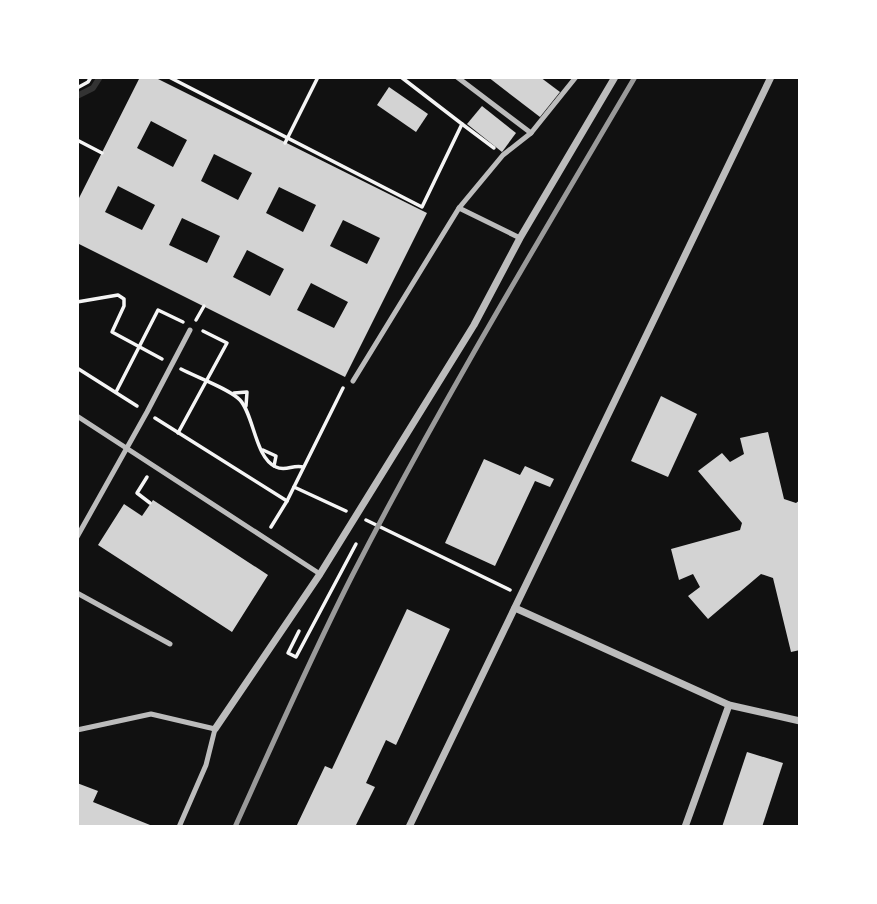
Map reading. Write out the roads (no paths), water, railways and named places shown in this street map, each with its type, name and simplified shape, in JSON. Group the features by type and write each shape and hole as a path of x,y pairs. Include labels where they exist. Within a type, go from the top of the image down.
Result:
{"street":[{"path":"215,729 320,573 474,326 520,238 615,77"},
{"path":"409,827 771,77"},
{"path":"516,608 729,705 800,721"},
{"path":"685,827 729,705"}],"lane":[{"path":"457,77 531,133"},
{"path":"353,381 459,208 503,155 531,133 576,77"},
{"path":"459,208 520,238"},
{"path":"77,537 191,328"},
{"path":"77,416 320,573"},
{"path":"77,593 170,644"},
{"path":"77,730 151,714 215,729 206,765 179,827"}],"waterway":[{"path":"77,96 93,88 100,77"}],"railway":[{"path":"235,827 321,638 385,513 490,325 635,77"}]}
